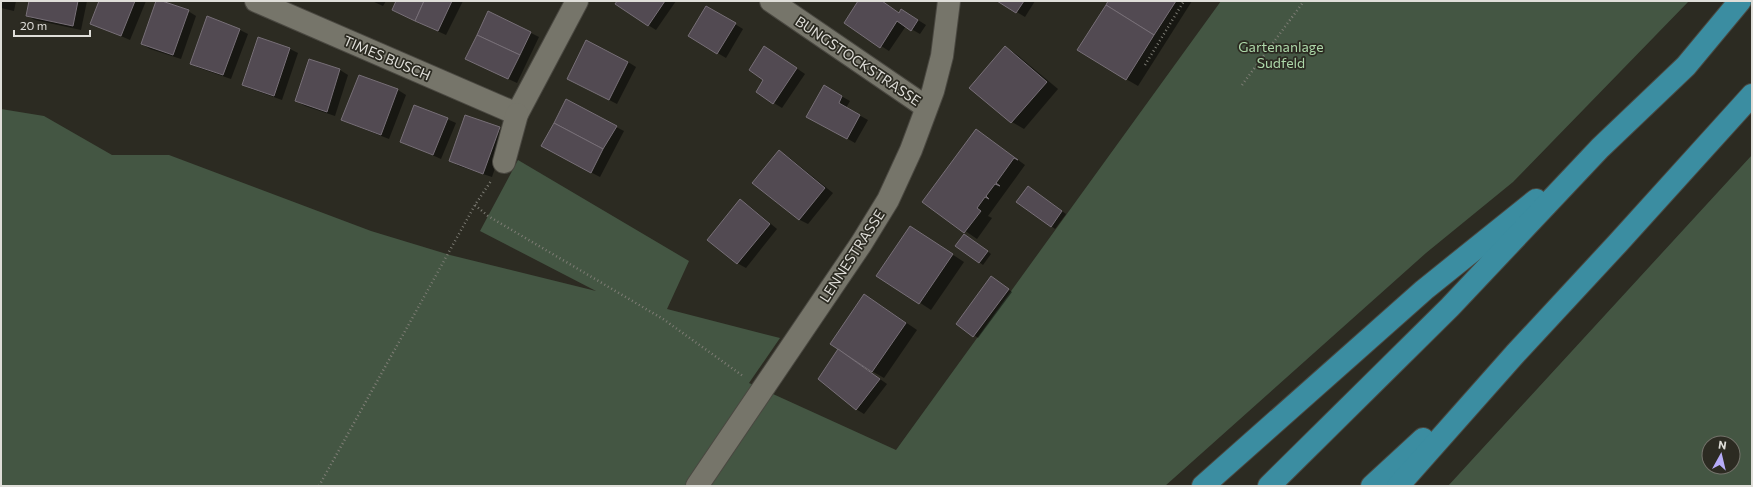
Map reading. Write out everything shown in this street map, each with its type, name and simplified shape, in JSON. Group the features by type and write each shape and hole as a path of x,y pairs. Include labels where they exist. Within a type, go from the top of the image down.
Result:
{"highway":[{"path":"1269,486 1450,307 1600,148 1686,66 1740,1"},
{"path":"1398,486 1515,354 1752,96"},
{"path":"1203,486 1424,290 1600,148"},
{"path":"1372,486 1515,354"}],"street":[{"name":"TIMES BUSCH","path":"256,1 517,114"},
{"path":"504,162 517,114 577,1"},
{"name":"BUNGSTOCKSTRASSE","path":"770,1 926,107"},
{"name":"LENNESTRASSE","path":"697,486 861,244 888,200 911,150 933,91 942,56 949,1"}],"path":[{"path":"1145,66 1184,1"},
{"path":"1242,85 1304,1"},
{"path":"319,486 475,205 504,162"},
{"path":"475,205 488,216 662,319 763,390"}],"green space":[{"name":"Gartenanlage Sudfeld","path":"1221,1 1689,1 1513,182 1426,253 1165,486 1,486 1,109 44,116 112,155 169,155 371,231 450,255 596,291 480,231 518,160 689,261 667,309 780,338 749,383 896,450"},
{"path":"1752,155 1752,486 1448,486"}],"building":[{"path":"29,1 78,1 73,26 26,16"},
{"path":"99,1 135,1 121,36 90,24"},
{"path":"156,1 162,1 189,10 173,55 141,44"},
{"path":"396,1 424,1 415,21 392,10"},
{"path":"424,1 452,1 438,31 415,21"},
{"path":"617,1 665,1 648,26 615,4"},
{"path":"858,1 882,1 899,13 901,9 918,20 911,31 897,21 880,48 844,23"},
{"path":"997,1 1024,1 1016,13"},
{"path":"1108,1 1176,1 1154,35 1106,5"},
{"path":"1106,5 1154,35 1126,80 1077,50"},
{"path":"706,6 736,23 717,54 688,36"},
{"path":"488,11 531,32 520,55 477,35"},
{"path":"207,16 240,29 223,75 190,64"},
{"path":"477,35 520,55 508,79 465,59"},
{"path":"258,37 290,48 274,96 242,85"},
{"path":"586,40 628,62 609,100 567,79"},
{"path":"764,46 797,68 773,104 756,92 763,80 749,70"},
{"path":"1005,46 1047,82 1011,123 969,88"},
{"path":"309,59 340,69 327,112 295,101"},
{"path":"359,75 398,89 381,135 341,120"},
{"path":"824,85 842,96 839,103 860,115 847,139 806,117"},
{"path":"566,99 617,126 603,149 554,123"},
{"path":"414,105 448,118 433,155 400,142"},
{"path":"465,115 500,127 483,174 449,161"},
{"path":"554,123 603,149 591,173 541,146"},
{"path":"976,129 1018,160 1014,158 996,183 1000,186 995,184 986,196 989,199 985,197 977,208 981,211 964,233 922,202"},
{"path":"779,150 825,188 799,220 752,183"},
{"path":"1028,186 1062,211 1051,227 1016,202"},
{"path":"740,199 770,224 737,264 707,240"},
{"path":"910,226 953,254 919,304 876,276"},
{"path":"964,234 988,251 979,263 955,246"},
{"path":"991,276 1009,289 973,337 956,324"},
{"path":"864,294 906,323 872,372 830,344"},
{"path":"838,349 880,379 856,410 818,379"}]}
